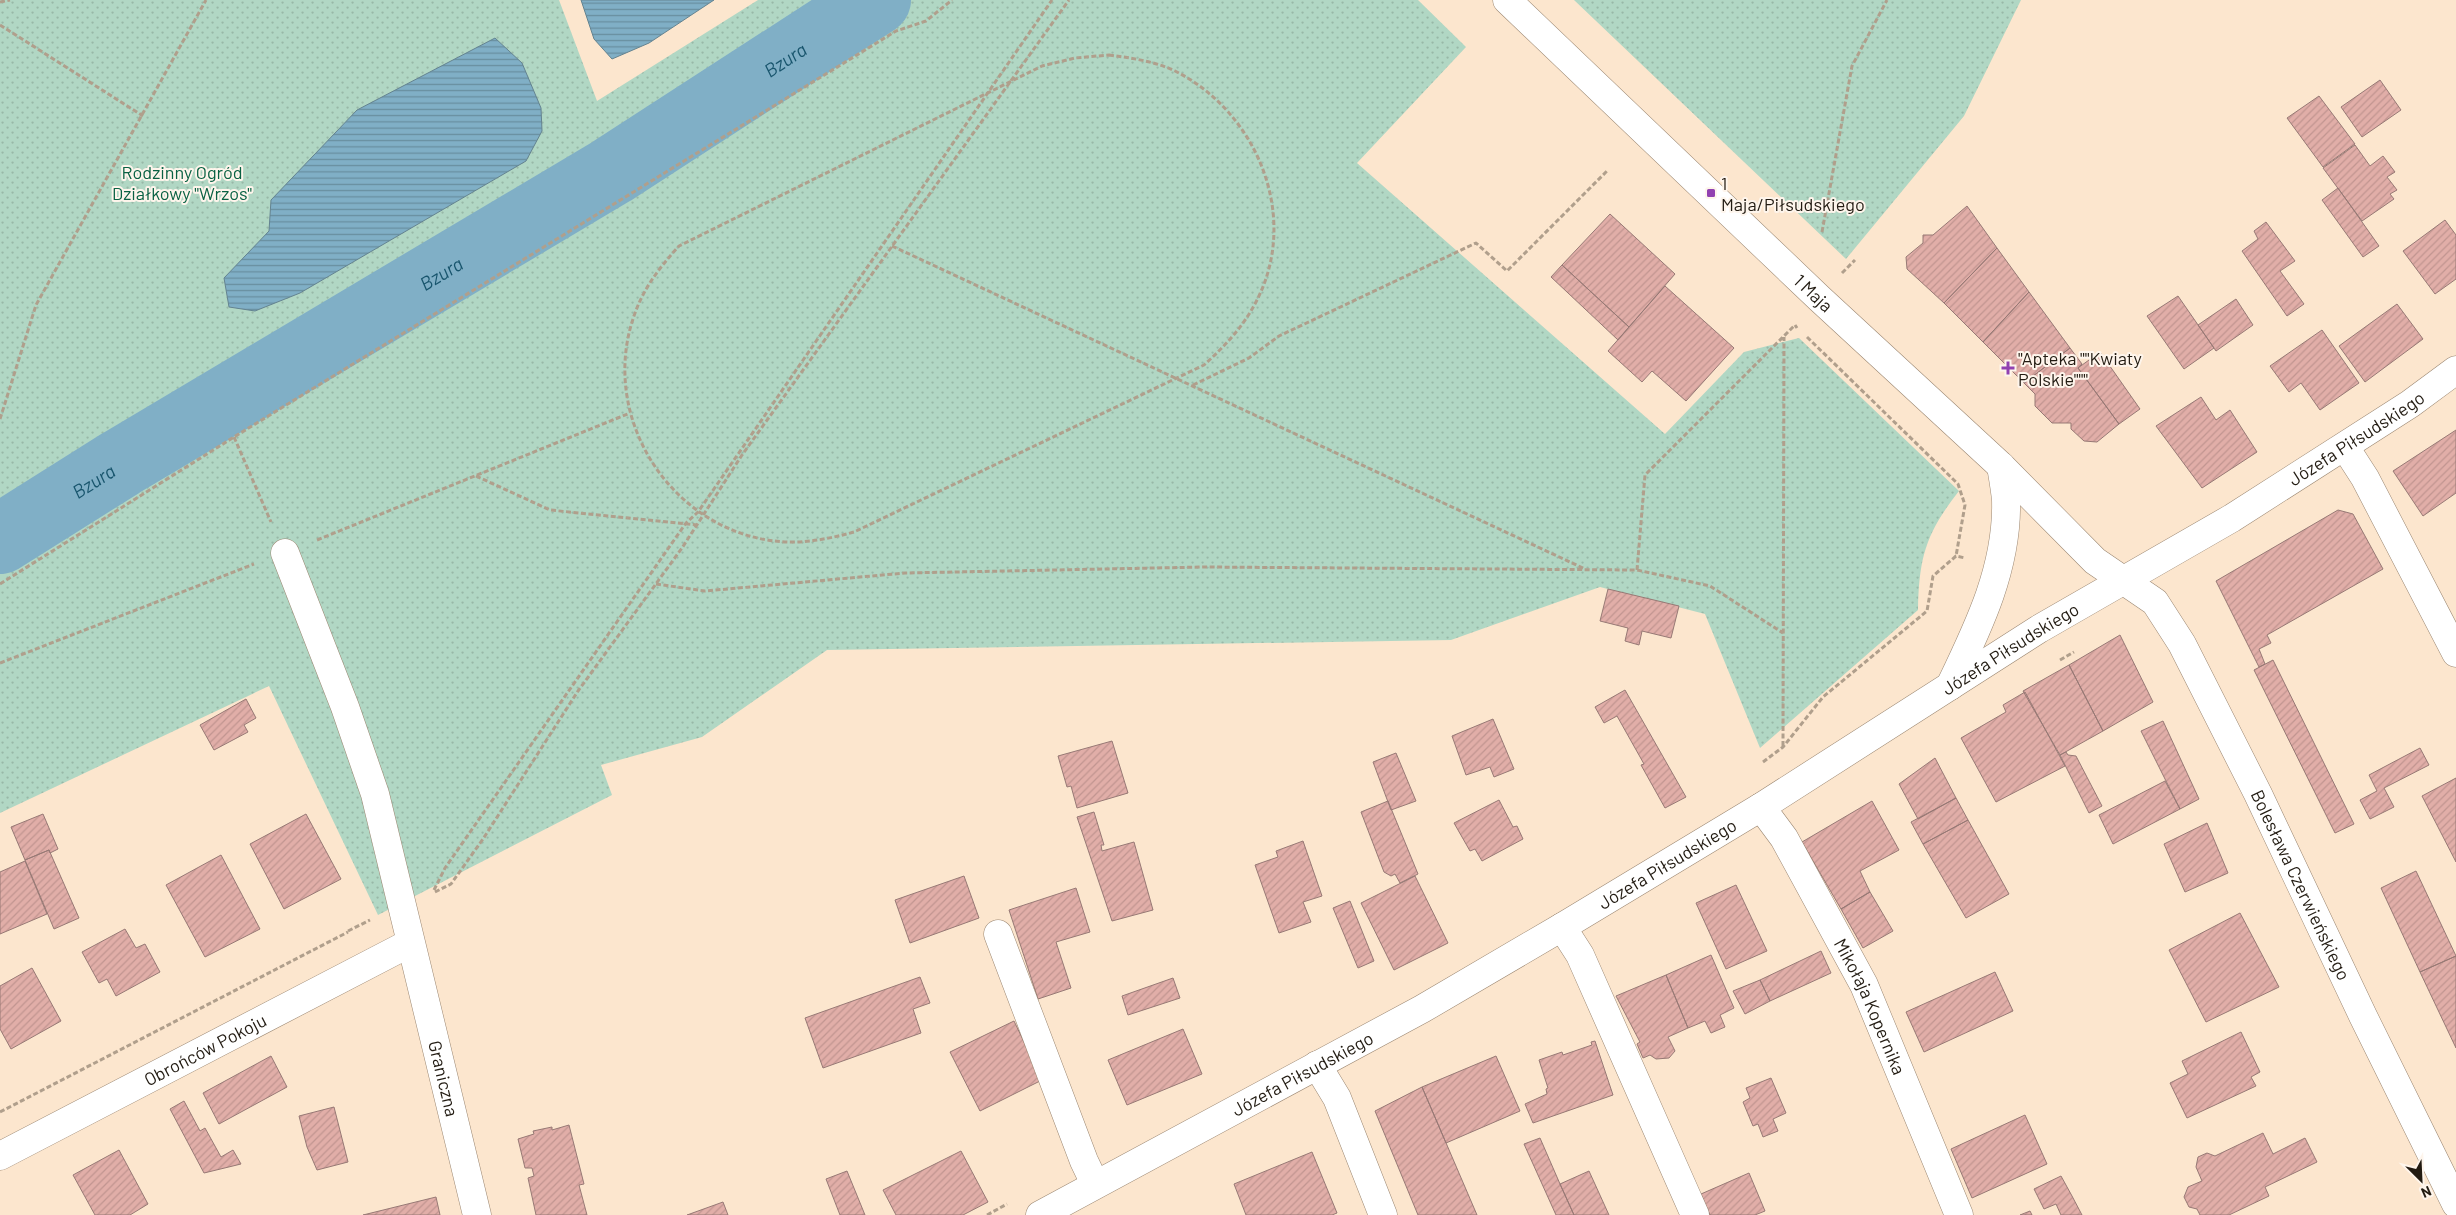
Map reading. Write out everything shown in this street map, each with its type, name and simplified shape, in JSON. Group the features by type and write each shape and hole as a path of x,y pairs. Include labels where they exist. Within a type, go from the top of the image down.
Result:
{"street":[{"name":"1 Maja","path":"1507,0 1819,298 2001,466 2095,561 2124,581"},
{"name":"Józefa Piłsudskiego","path":"1040,1215 1422,1009 1562,927 1761,807 2040,629 2232,518 2345,447 2410,404 2456,370"},
{"path":"2345,447 2365,478 2456,653"},
{"path":"1950,686 1980,624 1999,564 2006,500 2001,466"},
{"name":"Graniczna","path":"285,553 345,707 375,794 477,1215"},
{"name":"Bolesława Czerwieńskiego","path":"2124,581 2155,602 2182,644 2258,794 2363,1016 2456,1204"},
{"name":"Mikołaja Kopernika","path":"1761,807 1784,838 1864,985 1959,1215"},
{"path":"1562,927 1580,956 1695,1215"},
{"path":"998,934 1084,1161 1095,1184"},
{"name":"Obrońców Pokoju","path":"0,1156 410,943"},
{"path":"1317,1065 1336,1098 1383,1215"}],"path":[{"path":"0,2 10,0"},
{"path":"0,418 36,305 206,0"},
{"path":"0,584 234,437 896,31 926,21 952,0"},
{"path":"1052,0 698,512 686,523 445,868 433,893 452,884 578,691 656,584 742,455 1069,0"},
{"path":"1822,232 1852,66 1887,0"},
{"path":"0,25 143,116"},
{"path":"1109,55 1142,60 1174,71 1203,88 1229,111 1249,137 1263,168 1272,201 1274,234 1269,268 1257,299 1240,328 1204,365 854,532 826,540 796,542 767,540 739,533 698,512 668,485 650,461 637,435 630,414 625,377 626,348 632,320 643,292 659,268 679,246 988,91 1042,66 1075,58 1109,55"},
{"path":"1192,386 1249,358 1279,336 1476,242 1508,271 1607,170"},
{"path":"892,246 1588,570"},
{"path":"1637,570 1645,475 1795,326 1958,484 1965,505 1956,556 1933,576 1927,611 1823,697 1783,747 1784,337"},
{"path":"0,663 285,553 630,414"},
{"path":"234,437 285,553"},
{"path":"476,476 550,510 697,525"},
{"path":"1956,556 1999,564"},
{"path":"656,584 705,591 905,573 1205,567 1637,570 1710,586 1783,633"},
{"path":"348,931 402,904"}],"green space":[{"name":"Rodzinny Ogród Działkowy \"Wrzos\"","path":"0,0 559,0 597,101 758,0 1418,0 1466,47 1357,163 1665,434 1744,352 1799,338 1959,491 1939,520 1926,546 1920,575 1918,610 1760,748 1705,614 1600,587 1451,640 827,650 702,737 601,765 612,795 378,915 269,686 0,813"},
{"path":"1574,0 2021,0 1964,116 1846,259"}],"water":[{"path":"581,0 714,0 649,43 612,59 594,39"},
{"path":"495,38 522,63 541,108 542,131 526,161 300,293 255,311 229,307 224,278 269,231 271,200 357,110"}],"building":[{"path":"2380,80 2401,110 2362,137 2341,107"},
{"path":"2319,96 2355,144 2323,167 2287,118"},
{"path":"2355,145 2370,166 2383,156 2395,172 2387,177 2397,190 2390,194 2394,199 2362,221 2323,168"},
{"path":"2338,188 2379,246 2363,257 2322,200"},
{"path":"1967,206 1997,248 1944,303 1907,269 1906,257 1923,243 1923,235 1933,235"},
{"path":"1610,214 1675,274 1629,327 1562,265"},
{"path":"2445,220 2456,235 2456,279 2435,294 2403,251"},
{"path":"2266,222 2295,261 2280,271 2304,304 2287,316 2242,251 2258,239 2254,231"},
{"path":"1997,248 2029,292 1983,342 1944,303"},
{"path":"1562,265 1629,327 1618,340 1551,277"},
{"path":"1665,286 1734,348 1686,401 1652,371 1642,382 1608,351"},
{"path":"2029,292 2070,348 2024,383 1983,342"},
{"path":"2178,296 2214,348 2184,369 2147,316"},
{"path":"2236,299 2253,325 2216,351 2198,325"},
{"path":"2397,304 2423,339 2365,382 2339,346"},
{"path":"2322,330 2359,383 2320,410 2301,383 2289,392 2270,366"},
{"path":"2070,348 2082,364 2078,368 2119,424 2097,442 2084,441 2071,429 2071,423 2052,423 2035,406 2035,394 2024,383"},
{"path":"2100,352 2140,409 2119,424 2078,368"},
{"path":"2201,397 2216,420 2230,410 2257,452 2202,488 2156,426"},
{"path":"2456,430 2456,493 2423,516 2393,471"},
{"path":"2338,510 2353,514 2383,569 2267,635 2271,643 2259,649 2265,664 2259,667 2216,581"},
{"path":"1608,589 1679,606 1671,638 1642,631 1639,645 1625,641 1628,628 1600,621"},
{"path":"2120,635 2153,702 2103,731 2069,665"},
{"path":"2273,660 2354,824 2335,833 2254,670"},
{"path":"2069,665 2103,731 2060,755 2023,691"},
{"path":"1625,690 1686,797 1665,808 1641,765 1644,764 1617,716 1604,723 1595,707"},
{"path":"2025,692 2065,766 1996,802 1961,738 2006,712 2003,705"},
{"path":"246,699 256,718 244,725 248,732 214,750 200,725"},
{"path":"1493,719 1514,769 1494,777 1490,767 1466,775 1452,736"},
{"path":"2163,721 2199,799 2180,809 2141,731"},
{"path":"1112,741 1128,793 1077,808 1071,786 1067,787 1058,756"},
{"path":"2420,748 2429,765 2384,788 2394,807 2370,819 2360,800 2377,791 2369,775"},
{"path":"2066,752 2068,755 2076,756 2102,806 2089,813 2060,755"},
{"path":"1396,753 1416,801 1391,810 1373,762"},
{"path":"1935,758 1956,798 1918,819 1899,784"},
{"path":"2456,778 2456,862 2422,796"},
{"path":"2165,781 2180,809 2113,844 2099,815"},
{"path":"1956,798 1968,820 1923,844 1911,822"},
{"path":"1499,800 1513,827 1517,826 1523,839 1482,861 1475,849 1470,851 1454,823"},
{"path":"1388,801 1418,874 1400,883 1395,874 1391,876 1384,872 1361,812"},
{"path":"1872,801 1899,850 1860,871 1870,892 1841,909 1802,842"},
{"path":"1094,812 1104,845 1101,845 1102,851 1134,842 1153,910 1112,921 1077,817"},
{"path":"43,814 58,849 50,853 49,850 25,860 11,827"},
{"path":"306,814 341,879 284,909 250,844"},
{"path":"1968,820 2009,894 1966,918 1923,844"},
{"path":"2207,823 2228,873 2185,892 2164,844"},
{"path":"1303,841 1322,896 1303,902 1311,922 1279,933 1255,865 1278,857 1276,851"},
{"path":"49,850 79,918 54,929 25,860"},
{"path":"221,855 260,929 205,957 166,885"},
{"path":"25,861 47,914 0,934 0,872"},
{"path":"2416,871 2456,956 2420,972 2381,888"},
{"path":"964,876 979,918 910,943 895,900"},
{"path":"1415,876 1448,943 1394,970 1361,903"},
{"path":"1736,885 1767,951 1726,969 1696,903"},
{"path":"1076,888 1090,932 1056,942 1071,988 1038,999 1009,910"},
{"path":"1870,892 1893,931 1863,948 1841,909"},
{"path":"1350,901 1374,961 1358,968 1333,908"},
{"path":"2240,913 2279,987 2206,1022 2169,950"},
{"path":"125,929 136,948 145,944 160,972 116,996 107,979 99,983 82,952"},
{"path":"1821,951 1831,973 1770,1001 1760,980"},
{"path":"1711,955 1734,1008 1720,1015 1725,1027 1711,1033 1705,1021 1688,1028 1666,975"},
{"path":"2456,956 2456,1048 2420,972"},
{"path":"32,968 61,1021 11,1049 0,1029 0,986"},
{"path":"1995,972 2013,1011 1924,1052 1906,1012"},
{"path":"1666,975 1688,1028 1668,1037 1675,1051 1669,1058 1656,1059 1650,1055 1643,1058 1637,1044 1640,1042 1616,996"},
{"path":"920,977 930,1003 913,1009 921,1033 823,1068 805,1018"},
{"path":"1173,978 1180,998 1128,1015 1122,996"},
{"path":"1760,980 1770,1001 1745,1014 1733,991"},
{"path":"1014,1021 1042,1080 980,1111 950,1052"},
{"path":"1183,1029 1202,1074 1127,1105 1108,1060"},
{"path":"2241,1032 2260,1072 2251,1077 2256,1086 2187,1118 2170,1083 2188,1074 2182,1061"},
{"path":"1595,1041 1613,1095 1533,1123 1525,1104 1547,1094 1546,1089 1548,1088 1539,1060 1562,1052 1563,1055 1592,1045 1591,1042"},
{"path":"271,1056 287,1087 219,1124 203,1093"},
{"path":"1496,1056 1520,1111 1446,1143 1422,1087"},
{"path":"1771,1078 1786,1113 1773,1119 1778,1131 1763,1137 1758,1124 1753,1126 1743,1102 1750,1098 1746,1088"},
{"path":"1422,1087 1477,1215 1418,1215 1375,1111"},
{"path":"184,1101 200,1131 205,1128 221,1157 233,1150 241,1164 204,1173 170,1109"},
{"path":"334,1107 348,1162 317,1170 307,1147 299,1116"},
{"path":"2025,1115 2047,1164 1972,1198 1951,1149"},
{"path":"569,1125 584,1184 579,1185 587,1215 536,1215 528,1178 534,1176 532,1168 525,1168 518,1139 534,1134 533,1131 552,1127 552,1130"},
{"path":"2263,1133 2273,1154 2305,1138 2317,1162 2265,1187 2269,1196 2229,1215 2200,1215 2197,1209 2189,1207 2184,1197 2188,1187 2202,1181 2196,1167 2198,1157 2207,1153 2215,1156"},
{"path":"1540,1138 1574,1215 1556,1215 1524,1144"},
{"path":"119,1150 148,1204 130,1215 95,1215 73,1175"},
{"path":"961,1151 988,1202 963,1215 896,1215 883,1190"},
{"path":"1312,1152 1337,1213 1332,1215 1246,1215 1234,1184"},
{"path":"847,1171 865,1215 840,1215 826,1179"},
{"path":"1589,1171 1609,1215 1574,1215 1560,1184"},
{"path":"1749,1173 1765,1211 1755,1215 1710,1215 1701,1194"},
{"path":"2061,1176 2082,1215 2061,1215 2056,1204 2044,1209 2034,1189"},
{"path":"436,1197 440,1215 363,1215"},
{"path":"723,1202 728,1215 687,1215"},
{"path":"2030,1211 2032,1215 2020,1215"}],"waterway":[{"name":"Bzura","path":"0,539 121,463 612,171 876,0"}],"place":[{"name":"1 Maja/Piłsudskiego","path":"1711,193"},
{"name":"\"Apteka \"\"Kwiaty Polskie\"\"\"","path":"2008,368"}]}
